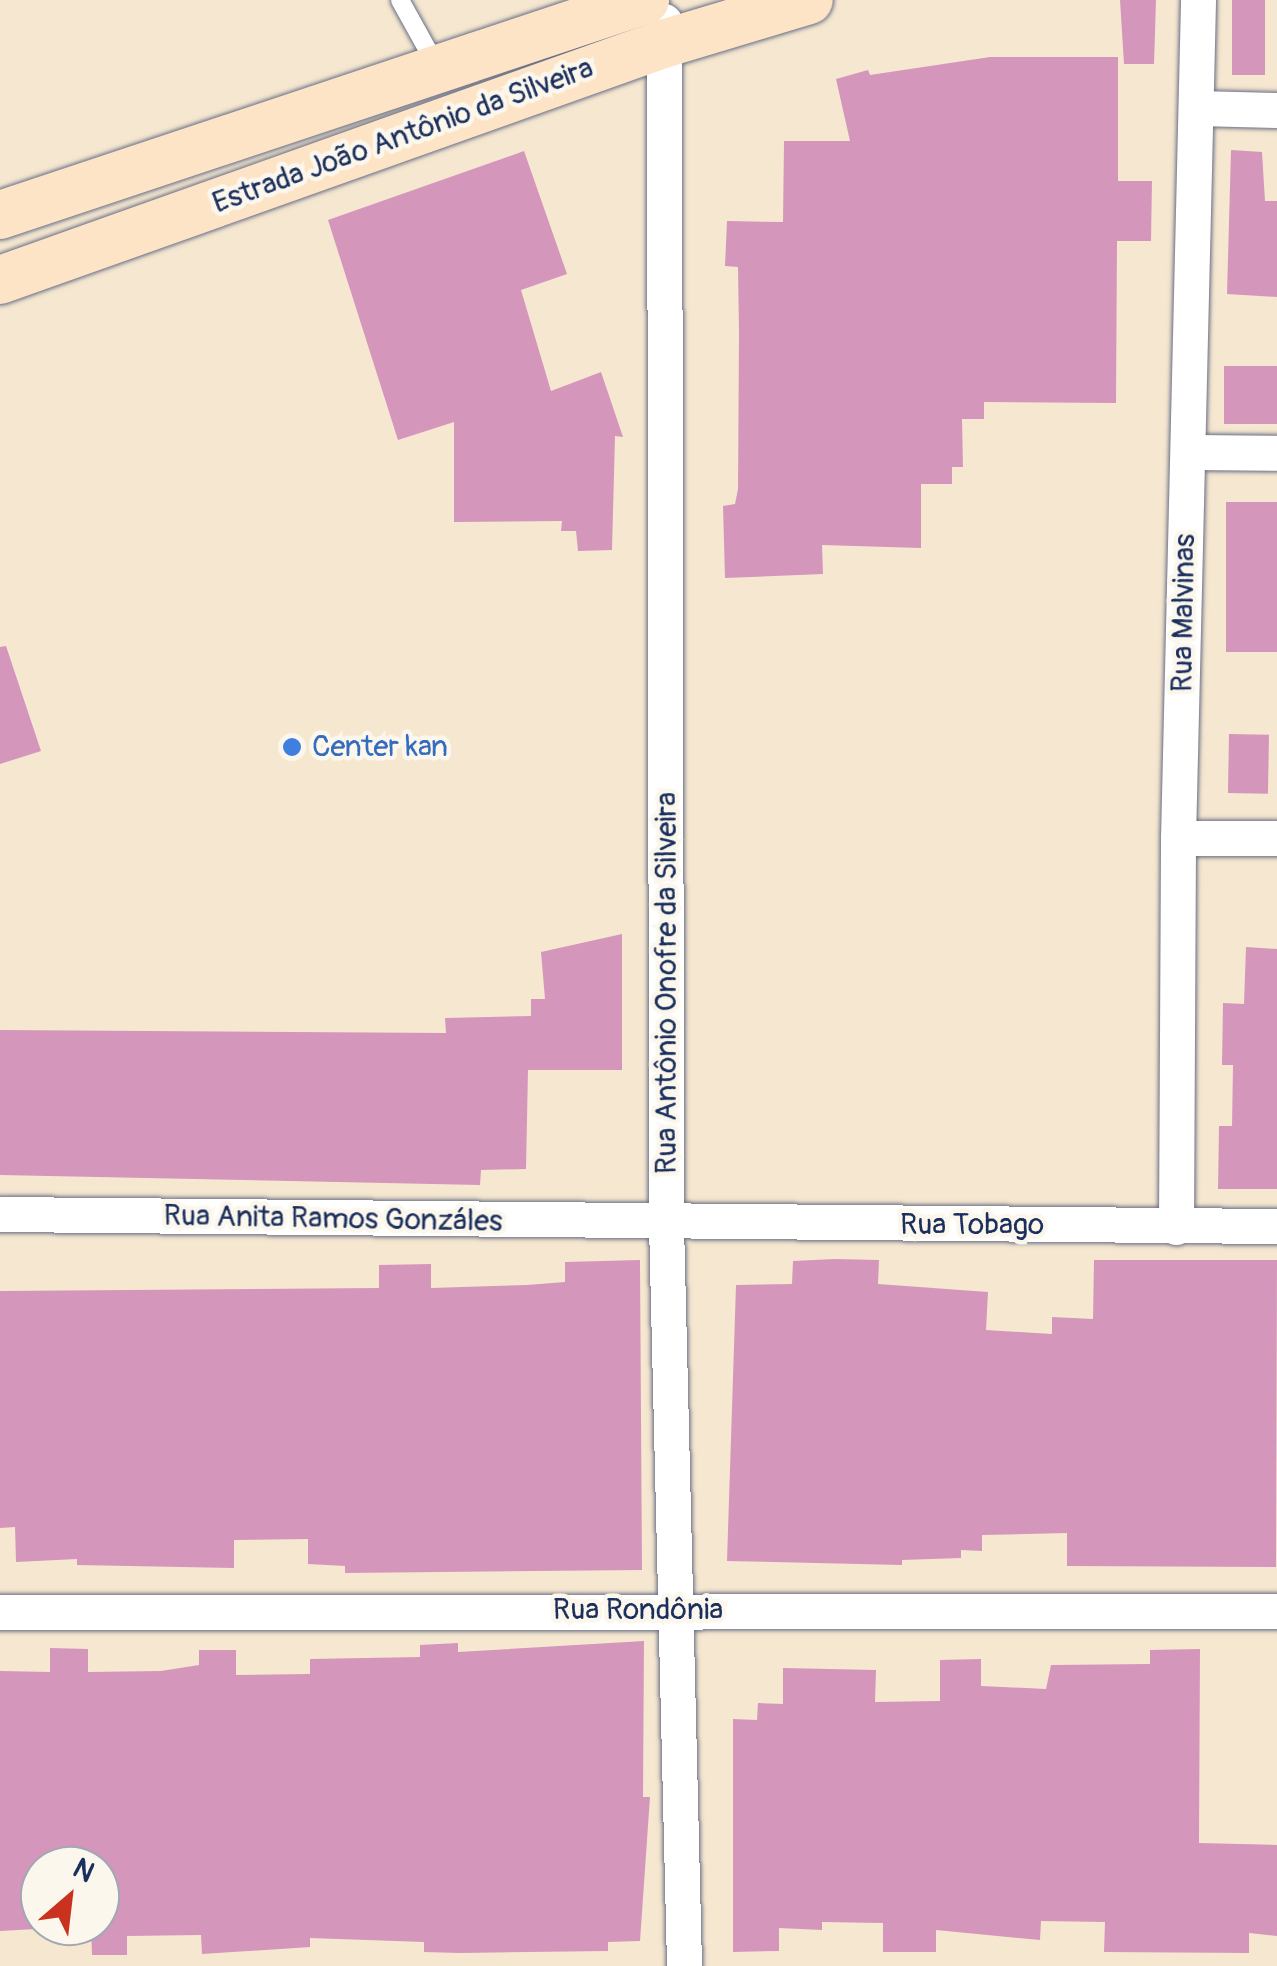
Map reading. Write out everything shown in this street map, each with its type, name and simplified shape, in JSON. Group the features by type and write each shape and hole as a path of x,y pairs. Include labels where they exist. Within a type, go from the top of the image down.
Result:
{"main road":[{"name":"Estrada João Antônio da Silveira","path":"0,215 645,0"},
{"name":"Estrada João Antônio da Silveira","path":"0,280 664,22 809,0"}],"street":[{"name":"Rua Malvinas","path":"1176,1227 1178,838 1198,0"},
{"name":"Rua Antônio Onofre da Silveira","path":"664,22 666,1223 684,1966"},
{"path":"1196,108 1277,110"},
{"path":"1188,452 1277,453"},
{"path":"1178,838 1277,838"},
{"name":"Rua Anita Ramos Gonzáles","path":"0,1214 666,1223"},
{"name":"Rua Tobago","path":"666,1223 1277,1226"},
{"name":"Rua Rondônia","path":"0,1612 1277,1610"}],"lane":[{"path":"400,0 438,69"}],"building":[{"path":"1120,0 1156,0 1154,64 1124,64"},
{"path":"1232,0 1265,0 1265,75 1232,75"},
{"path":"990,57 1118,57 1118,181 1152,181 1151,241 1117,241 1116,403 984,402 984,419 962,419 963,467 952,467 952,484 921,484 921,548 822,545 823,574 725,578 723,506 735,504 738,489 739,333 738,267 725,266 727,221 783,222 784,141 850,141 836,79 868,70 870,75"},
{"path":"1231,150 1262,152 1265,201 1277,201 1277,297 1227,294"},
{"path":"524,151 567,274 521,290 551,391 601,372 623,437 615,436 612,550 578,551 576,531 561,531 562,521 454,522 454,422 398,440 328,220"},
{"path":"1224,366 1277,366 1277,424 1224,424"},
{"path":"1226,502 1277,502 1277,652 1226,652"},
{"path":"6,646 41,751 0,764 0,647"},
{"path":"1229,734 1269,735 1268,794 1228,793"},
{"path":"622,934 622,1070 528,1070 526,1169 481,1170 480,1185 0,1175 0,1030 446,1033 445,1018 531,1016 531,999 545,999 541,952"},
{"path":"1246,947 1277,949 1277,1189 1218,1189 1219,1126 1232,1126 1233,1065 1222,1065 1223,1003 1244,1004"},
{"path":"640,1260 642,1570 345,1573 345,1566 308,1564 308,1539 234,1540 234,1568 77,1565 77,1559 16,1562 15,1527 0,1528 0,1291 379,1288 379,1265 431,1264 431,1288 527,1285 565,1282 565,1262"},
{"path":"879,1260 878,1284 988,1292 986,1330 1052,1334 1052,1317 1093,1319 1094,1260 1277,1260 1276,1567 1067,1566 1067,1533 982,1535 982,1551 961,1550 961,1558 902,1560 902,1565 727,1561 736,1285 792,1284 793,1261"},
{"path":"644,1641 643,1797 650,1797 640,1941 608,1942 608,1951 460,1953 424,1952 424,1942 310,1938 310,1947 202,1954 201,1935 127,1936 127,1955 92,1955 92,1946 120,1946 120,1846 20,1846 20,1930 0,1931 0,1671 50,1672 50,1648 88,1649 88,1672 161,1671 199,1665 199,1650 236,1650 236,1675 310,1674 310,1659 420,1657 420,1645 458,1643 458,1652"},
{"path":"1200,1649 1199,1843 1277,1845 1277,1936 1249,1933 1249,1953 1104,1952 1105,1922 1041,1921 1040,1940 936,1930 936,1952 883,1952 883,1923 822,1922 822,1930 779,1928 779,1951 733,1952 733,1719 757,1720 758,1703 783,1704 783,1668 876,1670 875,1702 940,1701 940,1660 981,1659 981,1686 1046,1689 1051,1665 1150,1664 1150,1650"}],"place":[{"name":"Center kan","path":"292,747"}]}
